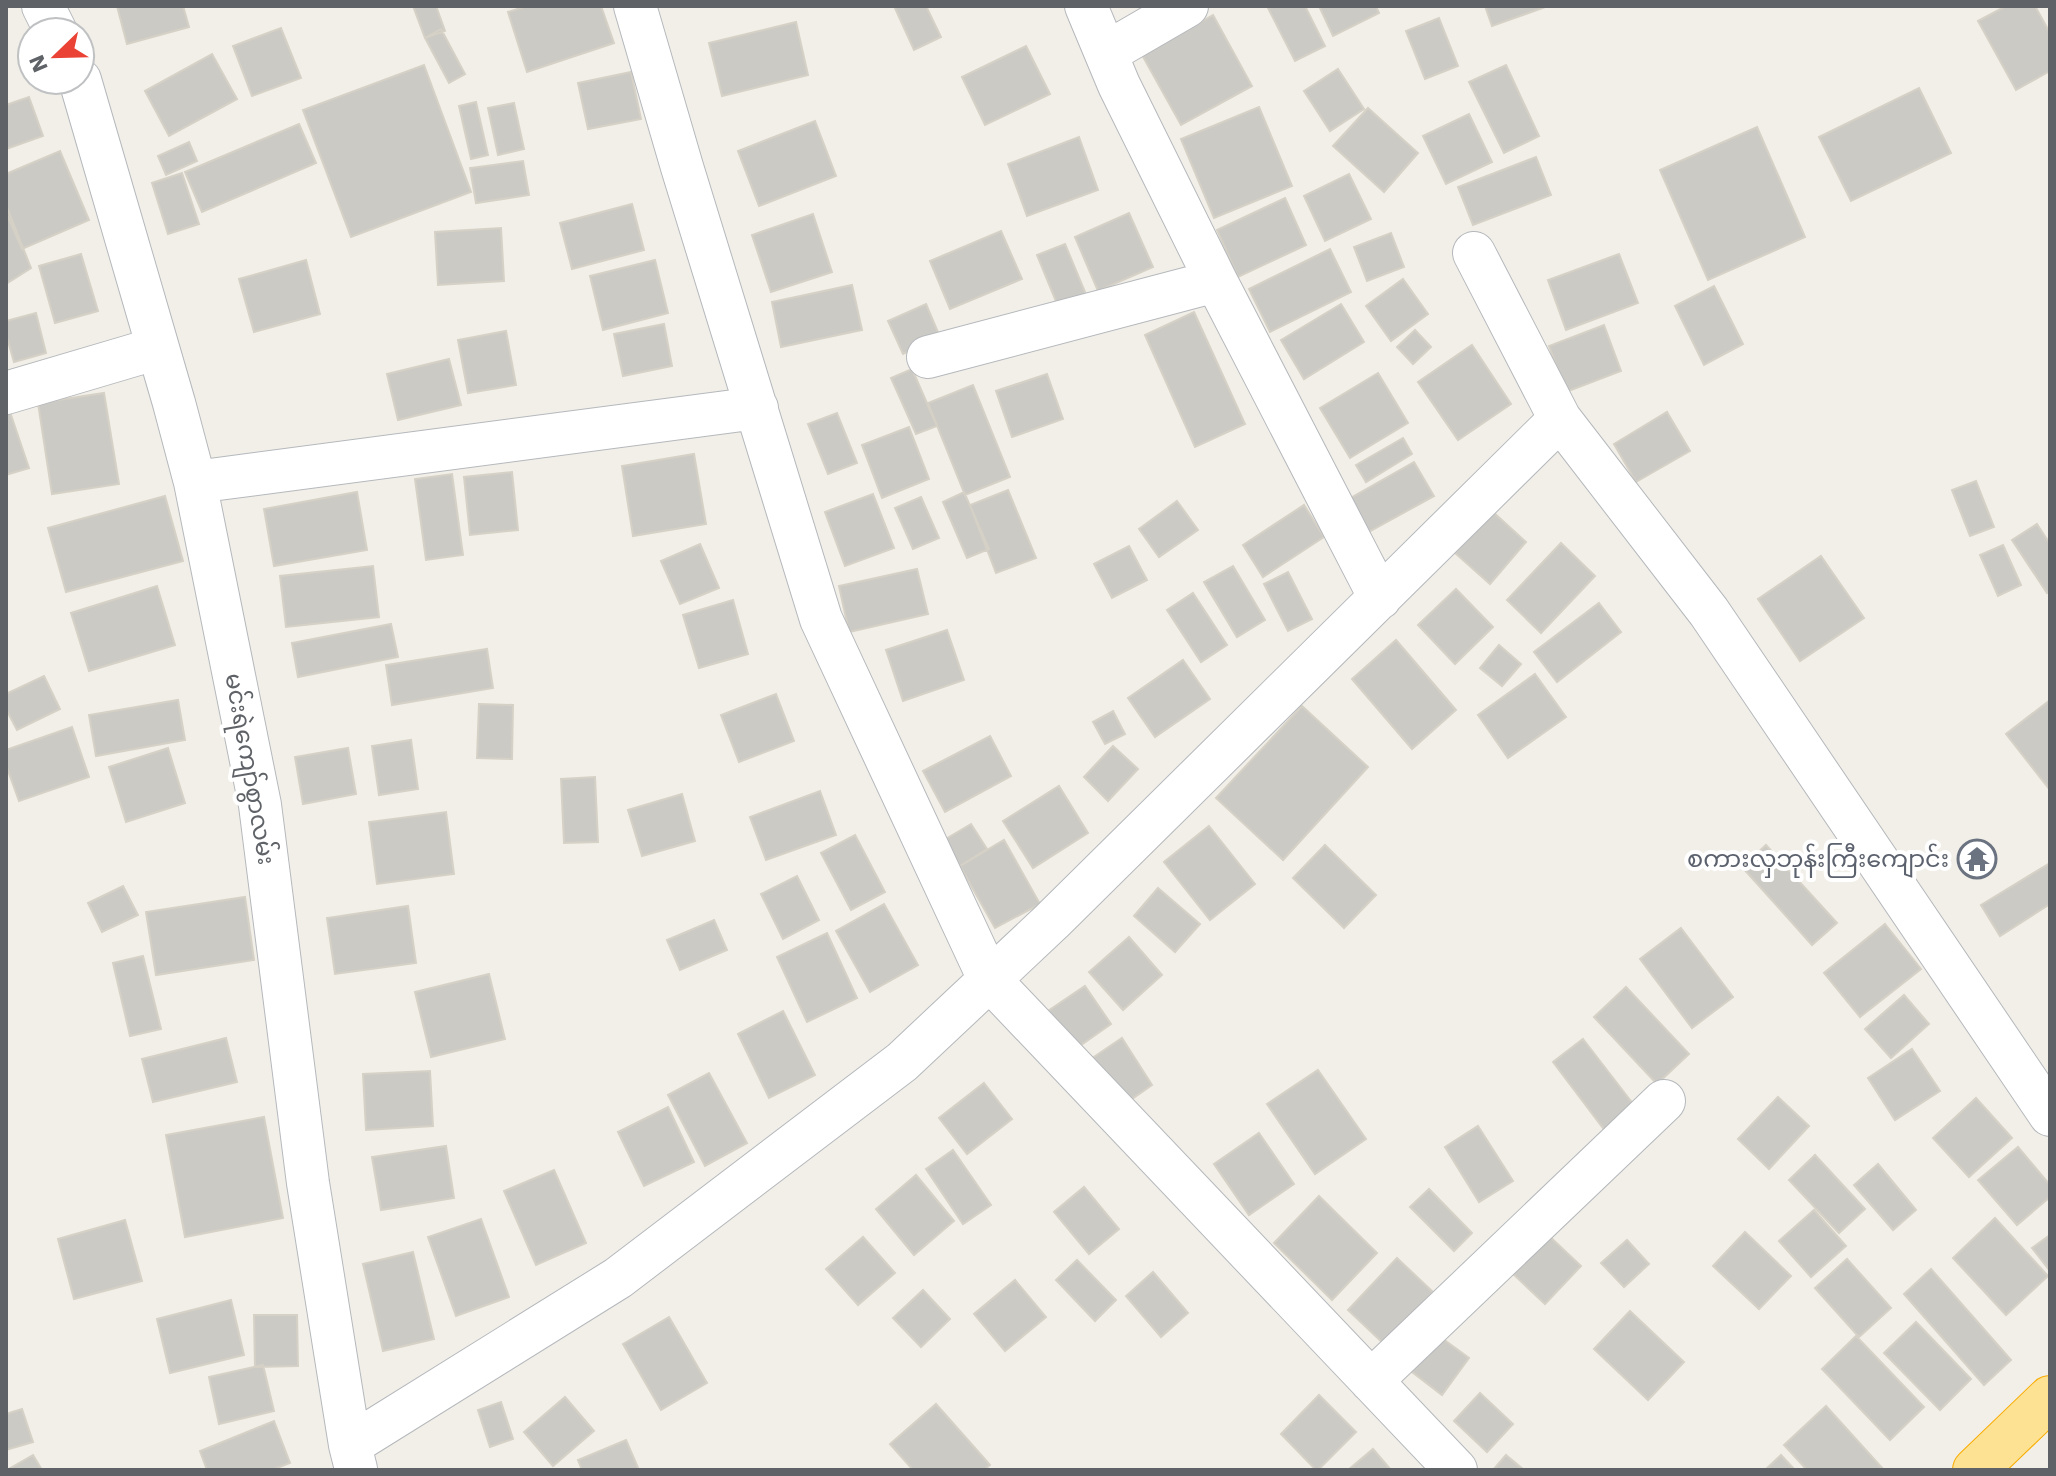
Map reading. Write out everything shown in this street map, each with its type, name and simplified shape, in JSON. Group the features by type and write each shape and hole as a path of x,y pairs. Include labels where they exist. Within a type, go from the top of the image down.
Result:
{"highway":[{"path":"1975,1470 2050,1398"}],"street":[{"path":"635,6 821,619 989,979 1456,1470"},
{"path":"1086,6 1119,85 1216,281 1380,598"},
{"path":"1106,53 1187,6"},
{"name":"မင်းရဲကျော်စွာလမ်း","path":"85,96 195,482 260,805 308,1183 353,1458"},
{"path":"1474,253 1560,419 1709,612 2050,1115"},
{"path":"928,357 1216,281"},
{"path":"6,393 158,348"},
{"path":"195,482 757,408"},
{"path":"353,1458 618,1278 902,1062 1063,910 1560,419"},
{"path":"1371,1381 1664,1101"}],"building":[{"path":"117,6 183,6 189,27 127,44"},
{"path":"413,6 436,6 445,31 425,38"},
{"path":"527,6 601,6 614,43 527,72 508,12"},
{"path":"894,6 926,6 941,37 914,50"},
{"path":"1267,6 1305,6 1325,46 1295,61"},
{"path":"1319,6 1376,6 1379,13 1333,36"},
{"path":"1485,6 1548,6 1492,26"},
{"path":"2006,6 2035,6 2050,33 2050,71 2016,90 1978,21"},
{"path":"1213,15 1252,86 1181,125 1142,55"},
{"path":"1439,18 1458,66 1425,79 1406,31"},
{"path":"796,22 808,75 722,96 709,43"},
{"path":"281,28 301,78 252,96 233,46"},
{"path":"441,29 465,74 449,83 425,38"},
{"path":"1026,46 1050,94 985,125 962,77"},
{"path":"212,54 237,99 169,136 145,91"},
{"path":"424,65 471,192 351,237 303,110"},
{"path":"1506,65 1539,136 1504,153 1469,82"},
{"path":"1338,69 1364,109 1330,131 1304,91"},
{"path":"631,72 641,119 588,129 578,83"},
{"path":"1919,88 1951,153 1851,201 1819,137"},
{"path":"29,97 43,136 6,149 6,105"},
{"path":"476,102 488,155 471,159 459,106"},
{"path":"514,103 524,149 498,155 488,108"},
{"path":"1259,107 1292,186 1214,218 1181,139"},
{"path":"1368,108 1418,153 1384,192 1333,146"},
{"path":"1469,114 1492,162 1446,184 1423,136"},
{"path":"815,121 836,176 759,206 738,151"},
{"path":"299,124 316,163 202,212 185,172"},
{"path":"1757,127 1805,237 1708,280 1660,170"},
{"path":"1079,137 1098,190 1027,216 1008,164"},
{"path":"189,142 197,161 166,175 158,156"},
{"path":"60,151 89,220 22,249 6,212 6,174"},
{"path":"1536,157 1551,195 1473,225 1458,187"},
{"path":"523,161 529,195 476,203 470,168"},
{"path":"182,173 199,224 168,234 152,183"},
{"path":"1349,174 1371,219 1325,241 1304,196"},
{"path":"1285,198 1306,245 1238,277 1217,230"},
{"path":"632,204 644,250 572,269 560,223"},
{"path":"6,205 31,268 6,284"},
{"path":"1129,213 1153,267 1098,291 1075,237"},
{"path":"813,214 832,272 771,292 752,235"},
{"path":"501,228 504,281 438,285 435,232"},
{"path":"1001,231 1022,279 950,309 930,261"},
{"path":"1391,233 1404,267 1367,281 1354,247"},
{"path":"1065,244 1090,304 1062,316 1037,255"},
{"path":"1330,249 1351,292 1270,332 1249,289"},
{"path":"81,254 98,311 55,323 39,266"},
{"path":"1619,254 1638,303 1566,330 1548,280"},
{"path":"306,260 320,314 254,332 239,279"},
{"path":"655,260 668,313 603,330 590,276"},
{"path":"1403,279 1428,314 1391,341 1366,306"},
{"path":"852,285 862,330 781,347 772,302"},
{"path":"1714,286 1743,344 1704,365 1675,306"},
{"path":"926,304 940,337 903,354 888,321"},
{"path":"1341,304 1364,342 1304,379 1281,340"},
{"path":"1194,312 1245,424 1195,447 1145,335"},
{"path":"36,313 46,353 14,362 6,334 6,321"},
{"path":"664,324 672,366 623,376 614,334"},
{"path":"1604,325 1621,371 1566,392 1549,346"},
{"path":"1415,330 1431,347 1413,364 1397,347"},
{"path":"506,331 516,385 468,393 458,340"},
{"path":"1472,345 1511,404 1458,440 1418,382"},
{"path":"449,359 461,405 398,420 387,374"},
{"path":"912,369 937,426 916,434 891,378"},
{"path":"1378,373 1408,423 1350,458 1320,408"},
{"path":"1047,374 1063,419 1012,437 996,391"},
{"path":"973,385 1010,477 965,495 928,403"},
{"path":"104,393 119,484 52,494 38,403"},
{"path":"10,412 29,468 6,475 6,414"},
{"path":"1667,412 1690,451 1636,482 1614,444"},
{"path":"837,413 857,463 828,474 808,424"},
{"path":"909,427 929,479 882,498 862,445"},
{"path":"1403,438 1412,454 1366,482 1356,465"},
{"path":"694,454 706,524 633,536 622,466"},
{"path":"1414,462 1434,496 1367,533 1349,499"},
{"path":"512,472 518,530 470,535 464,477"},
{"path":"452,474 463,555 426,560 415,479"},
{"path":"1976,481 1994,527 1970,536 1952,490"},
{"path":"1008,490 1036,558 996,573 970,505"},
{"path":"357,492 367,550 274,566 264,509"},
{"path":"964,492 989,549 967,558 943,502"},
{"path":"873,494 894,548 845,566 825,512"},
{"path":"165,496 183,561 66,592 48,528"},
{"path":"921,497 939,538 913,549 895,508"},
{"path":"1177,501 1198,530 1159,557 1139,529"},
{"path":"1304,505 1324,537 1263,577 1243,545"},
{"path":"1492,511 1526,542 1490,584 1455,553"},
{"path":"2037,524 2050,544 2050,591 2047,593 2012,540"},
{"path":"1561,543 1595,576 1541,633 1507,600"},
{"path":"700,544 719,588 680,604 661,561"},
{"path":"2003,545 2021,585 1998,596 1980,555"},
{"path":"1129,546 1147,580 1112,598 1094,564"},
{"path":"1821,556 1864,618 1800,661 1758,599"},
{"path":"373,566 379,617 286,627 280,576"},
{"path":"1233,566 1265,620 1237,637 1204,582"},
{"path":"917,569 928,614 849,632 839,586"},
{"path":"1288,572 1312,619 1288,631 1264,584"},
{"path":"157,586 175,645 89,671 71,613"},
{"path":"1456,589 1493,627 1455,664 1418,625"},
{"path":"1193,593 1227,645 1201,662 1167,610"},
{"path":"733,600 748,654 699,668 683,615"},
{"path":"1599,603 1621,632 1557,682 1534,652"},
{"path":"391,624 398,657 298,677 292,643"},
{"path":"947,630 964,680 903,701 886,650"},
{"path":"1396,640 1456,710 1412,749 1352,679"},
{"path":"1499,645 1521,664 1502,686 1480,668"},
{"path":"487,649 493,688 392,705 386,665"},
{"path":"1183,660 1210,699 1155,737 1128,698"},
{"path":"1535,674 1566,717 1508,758 1478,715"},
{"path":"44,676 60,709 17,730 6,709 6,694"},
{"path":"776,694 794,741 739,762 721,715"},
{"path":"178,700 185,740 96,756 89,715"},
{"path":"2050,700 2050,790 2006,734"},
{"path":"479,704 513,705 512,759 477,758"},
{"path":"1302,706 1368,767 1283,860 1216,798"},
{"path":"1113,711 1125,734 1105,744 1093,722"},
{"path":"72,727 89,777 19,801 6,765 6,750"},
{"path":"990,736 1011,776 945,812 923,771"},
{"path":"411,740 418,789 379,795 372,746"},
{"path":"1113,746 1138,769 1108,801 1084,777"},
{"path":"168,748 185,803 126,822 109,767"},
{"path":"348,748 356,794 303,804 295,757"},
{"path":"595,777 598,842 564,843 561,779"},
{"path":"1059,786 1088,833 1033,868 1003,821"},
{"path":"820,791 836,835 766,860 750,817"},
{"path":"682,794 695,841 642,856 628,810"},
{"path":"446,812 454,874 377,884 369,822"},
{"path":"971,824 987,849 960,866 944,840"},
{"path":"1209,826 1255,884 1210,920 1164,862"},
{"path":"855,835 885,892 851,910 821,853"},
{"path":"1004,840 1040,904 995,928 960,866"},
{"path":"1325,845 1376,895 1344,928 1293,878"},
{"path":"1766,845 1837,923 1812,945 1742,867"},
{"path":"2050,863 2050,904 2000,936 1981,905"},
{"path":"797,876 819,920 783,939 761,894"},
{"path":"123,886 138,915 102,932 88,903"},
{"path":"1158,888 1200,924 1175,952 1134,916"},
{"path":"245,897 254,960 156,975 146,912"},
{"path":"884,904 918,965 870,992 836,931"},
{"path":"408,906 416,963 335,974 327,918"},
{"path":"714,920 727,950 680,970 667,940"},
{"path":"1885,924 1921,969 1860,1017 1824,973"},
{"path":"1681,928 1733,997 1692,1028 1640,959"},
{"path":"827,933 857,998 807,1022 777,957"},
{"path":"1129,937 1162,975 1123,1010 1089,972"},
{"path":"143,956 161,1029 130,1036 113,963"},
{"path":"489,974 505,1039 431,1057 415,992"},
{"path":"1085,986 1111,1024 1071,1052 1045,1013"},
{"path":"1626,987 1689,1054 1657,1084 1594,1017"},
{"path":"1904,995 1929,1024 1891,1058 1865,1029"},
{"path":"783,1011 815,1075 769,1098 738,1034"},
{"path":"226,1038 237,1082 153,1102 142,1059"},
{"path":"1122,1038 1152,1085 1119,1108 1088,1061"},
{"path":"1583,1039 1637,1109 1606,1132 1553,1062"},
{"path":"1912,1049 1940,1091 1895,1120 1868,1078"},
{"path":"1318,1070 1366,1139 1315,1174 1267,1104"},
{"path":"430,1071 433,1126 366,1130 363,1074"},
{"path":"709,1073 747,1143 705,1166 668,1095"},
{"path":"984,1083 1012,1119 967,1154 939,1118"},
{"path":"1778,1097 1809,1126 1769,1169 1738,1139"},
{"path":"1976,1098 2012,1138 1969,1177 1933,1138"},
{"path":"668,1107 694,1162 644,1186 618,1132"},
{"path":"264,1117 283,1218 185,1237 166,1135"},
{"path":"1478,1126 1513,1181 1479,1202 1445,1147"},
{"path":"1259,1133 1294,1184 1249,1215 1214,1164"},
{"path":"446,1146 454,1198 381,1210 372,1157"},
{"path":"2018,1147 2050,1185 2050,1197 2017,1225 1978,1180"},
{"path":"953,1150 991,1205 963,1224 926,1169"},
{"path":"1815,1155 1865,1209 1839,1233 1789,1180"},
{"path":"1878,1164 1916,1210 1893,1230 1854,1185"},
{"path":"554,1170 586,1243 536,1265 504,1191"},
{"path":"916,1175 954,1221 914,1255 876,1209"},
{"path":"1084,1187 1119,1229 1089,1254 1054,1212"},
{"path":"1429,1189 1472,1233 1454,1251 1410,1207"},
{"path":"1319,1196 1377,1253 1332,1300 1274,1243"},
{"path":"1814,1210 1846,1246 1811,1277 1779,1241"},
{"path":"1995,1218 2048,1276 2006,1315 1953,1258"},
{"path":"481,1219 509,1297 456,1316 428,1237"},
{"path":"125,1220 142,1281 74,1299 58,1239"},
{"path":"1745,1232 1791,1276 1759,1309 1713,1266"},
{"path":"1547,1234 1581,1266 1545,1304 1512,1273"},
{"path":"2050,1235 2050,1271 2032,1248"},
{"path":"863,1237 895,1273 858,1305 826,1269"},
{"path":"1627,1240 1649,1264 1624,1287 1601,1263"},
{"path":"413,1252 434,1339 383,1351 363,1264"},
{"path":"1397,1258 1433,1292 1384,1344 1348,1310"},
{"path":"1847,1259 1891,1308 1859,1337 1815,1288"},
{"path":"1077,1260 1116,1300 1095,1321 1056,1280"},
{"path":"1931,1269 2011,1360 1984,1385 1904,1294"},
{"path":"1153,1272 1188,1313 1161,1337 1126,1296"},
{"path":"1015,1280 1046,1317 1005,1351 974,1314"},
{"path":"923,1290 950,1319 921,1347 893,1318"},
{"path":"231,1300 244,1355 170,1373 157,1319"},
{"path":"1630,1311 1684,1362 1648,1400 1594,1349"},
{"path":"254,1315 297,1315 298,1366 255,1367"},
{"path":"669,1317 707,1383 661,1410 623,1344"},
{"path":"1916,1322 1971,1379 1940,1410 1884,1353"},
{"path":"1439,1336 1469,1358 1442,1395 1412,1372"},
{"path":"1856,1336 1924,1407 1890,1440 1822,1369"},
{"path":"263,1365 274,1411 219,1424 209,1377"},
{"path":"1480,1393 1513,1424 1487,1452 1454,1421"},
{"path":"1319,1395 1356,1432 1316,1470 1281,1434"},
{"path":"565,1397 594,1431 553,1466 524,1432"},
{"path":"501,1402 513,1439 490,1447 478,1410"},
{"path":"936,1404 990,1465 984,1470 913,1470 890,1444"},
{"path":"1826,1406 1884,1470 1807,1470 1784,1445"},
{"path":"22,1409 33,1442 6,1450 6,1414"},
{"path":"274,1421 290,1463 272,1470 207,1470 200,1451"},
{"path":"626,1440 639,1470 582,1470 578,1460"},
{"path":"1373,1449 1391,1470 1348,1470"},
{"path":"33,1455 42,1470 7,1470"},
{"path":"1506,1455 1524,1470 1493,1470"},
{"path":"1781,1455 1795,1470 1765,1470"}],"place":[{"name":"စကားလှဘုန်းကြီးကျောင်း","path":"1977,859"}]}
